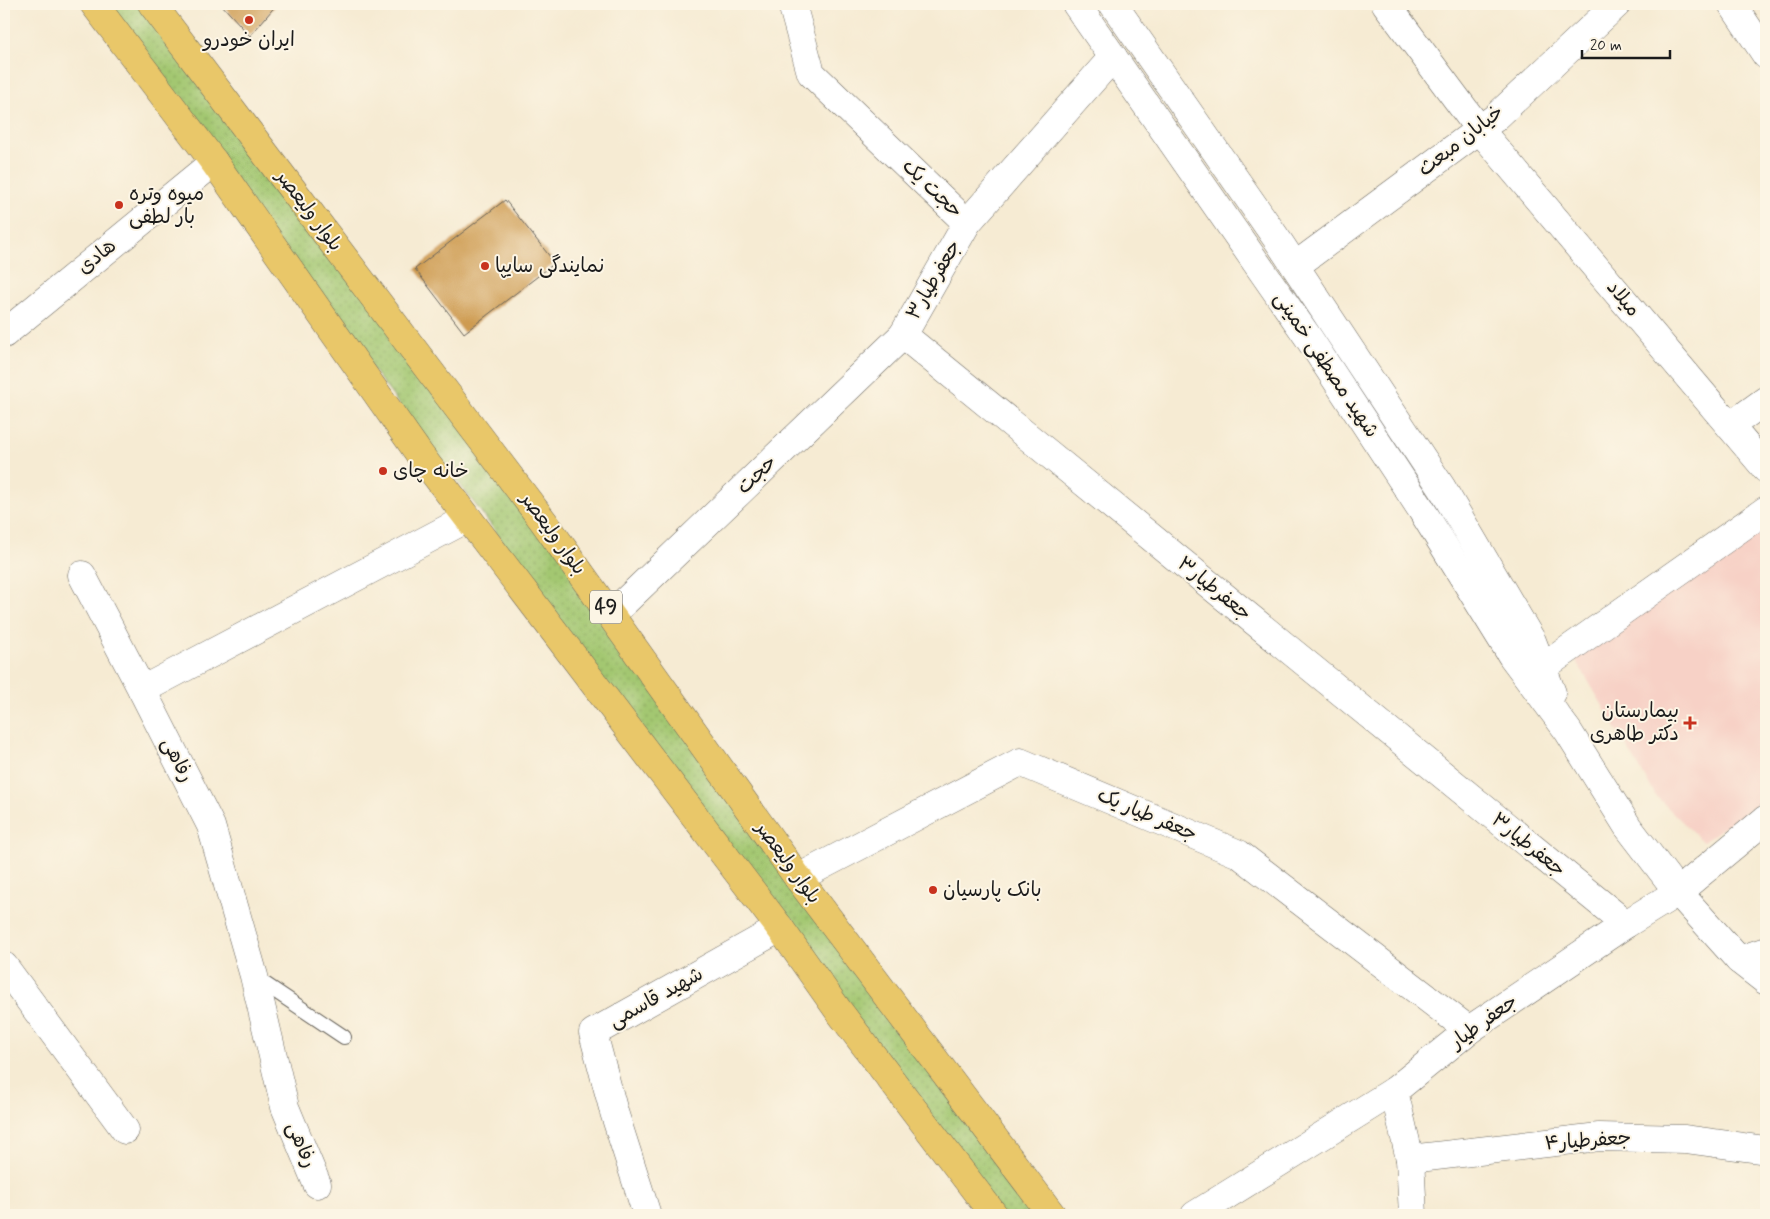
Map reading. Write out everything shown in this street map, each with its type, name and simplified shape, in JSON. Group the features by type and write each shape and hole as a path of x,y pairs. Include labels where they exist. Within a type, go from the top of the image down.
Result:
{"main road":[{"path":"94,4 214,162 420,455 780,928 838,1010 994,1215"},
{"name":"بلوار ولیعصر","path":"152,4 544,522 798,878 1052,1215"}],"street":[{"name":"حجت یک","path":"792,4 811,73 967,223 1113,58"},
{"name":"شهید مصطفی خمینی","path":"1076,4 1308,337 1431,524 1512,656 1568,731 1628,827 1678,892 1739,960 1766,981"},
{"name":"شهید مصطفی خمینی","path":"1113,4 1295,266 1442,488 1532,641 1568,731"},
{"name":"میلاد","path":"1386,4 1479,129 1766,469"},
{"name":"خیابان مبعث","path":"1295,266 1495,118 1617,4"},
{"path":"1732,4 1766,55"},
{"name":"هادی","path":"4,334 214,162"},
{"name":"جعفرطیار۳","path":"967,223 903,335 1626,924"},
{"name":"حجت","path":"611,615 903,335"},
{"path":"1730,426 1766,400"},
{"path":"1542,668 1766,510"},
{"path":"142,690 468,518"},
{"name":"رفاهی","path":"82,575 211,826 254,976 285,1107 317,1184"},
{"name":"جعفر طیار یک","path":"798,878 1020,762 1239,854 1469,1030"},
{"name":"جعفر طیار","path":"1195,1215 1394,1091 1469,1030 1626,924 1678,892 1766,819"},
{"name":"شهید قاسمی","path":"647,1215 614,1112 593,1033 780,928"},
{"path":"1739,960 1766,951"},
{"path":"4,966 125,1130"},
{"path":"1394,1091 1410,1159 1413,1215"},
{"name":"جعفرطیار۴","path":"1410,1159 1599,1137 1684,1139 1766,1150"}],"lane":[{"path":"254,976 344,1037"}],"shaded area":[{"name":"بیمارستان دکتر طاهری","path":"1766,513 1766,798 1703,842 1656,796 1570,650"}],"green space":[{"path":"95,4 152,4 1051,1215 994,1215 839,1010 490,524"}],"building":[{"name":"ایران خودرو","path":"221,4 277,4 250,36"},
{"name":"نمایندگی سایپا","path":"505,200 555,263 464,333 415,269"}],"place":[{"name":"ایران خودرو","path":"249,20"},
{"name":"میوه وتره بار لطفی","path":"119,205"},
{"name":"نمایندگی سایپا","path":"485,266"},
{"name":"خانه چای","path":"383,471"},
{"name":"بیمارستان دکتر طاهری","path":"1690,723"},
{"name":"بانک پارسیان","path":"933,890"}]}
